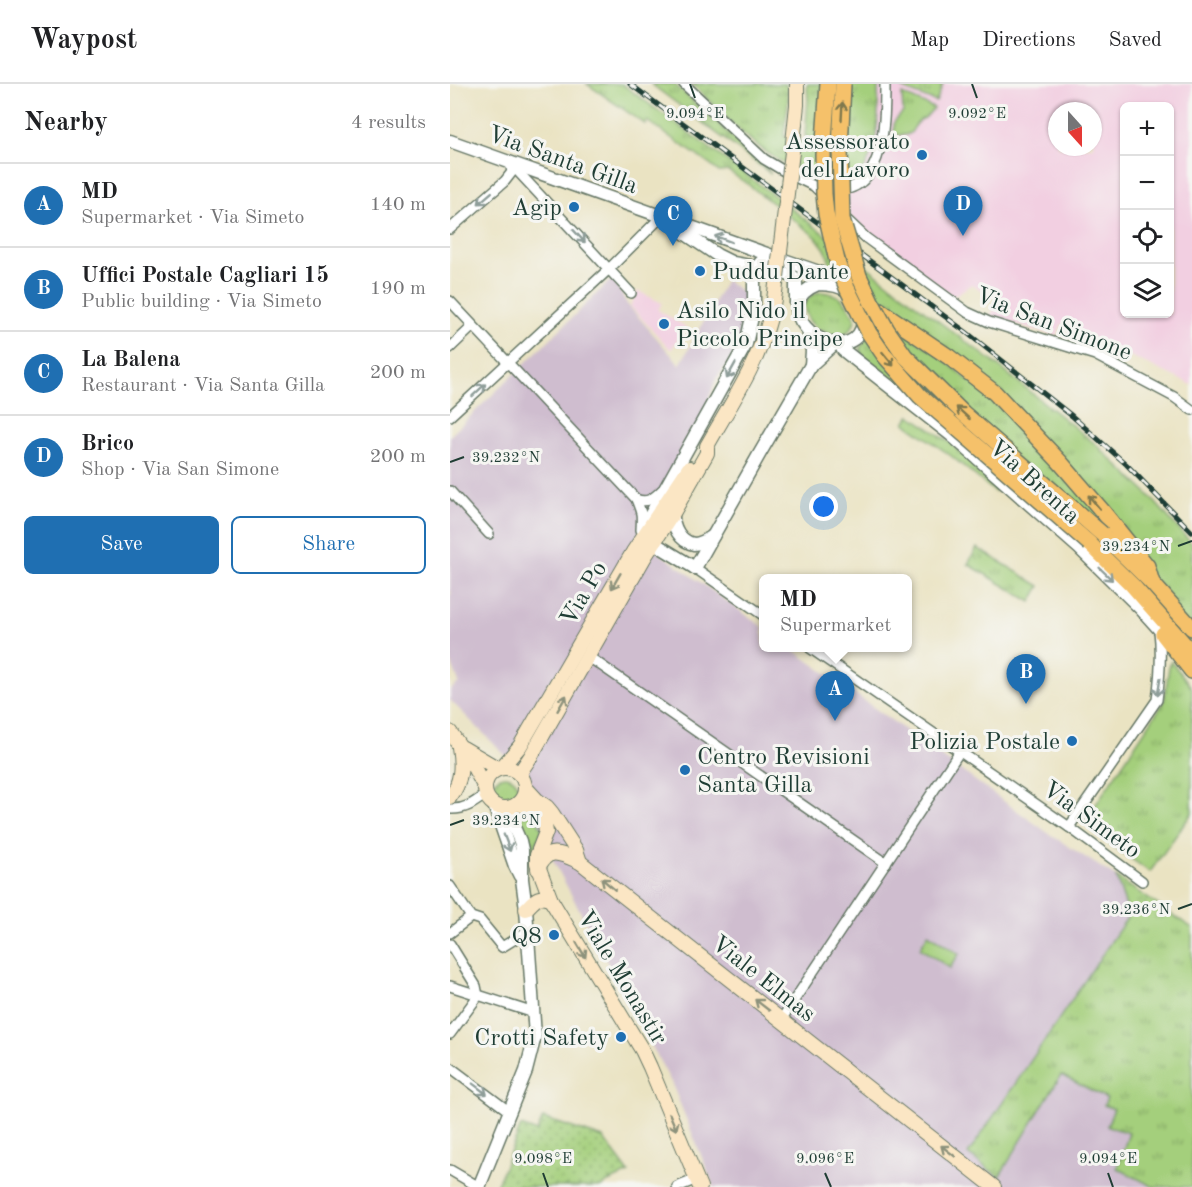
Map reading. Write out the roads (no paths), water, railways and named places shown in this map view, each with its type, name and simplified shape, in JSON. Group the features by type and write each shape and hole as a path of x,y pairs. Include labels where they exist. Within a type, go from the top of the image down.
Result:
{"highway":[{"path":"828,84 823,175 826,214 838,266 868,333 920,396 1090,544 1132,585 1192,653"},
{"path":"843,84 840,149 842,219 859,276 887,330 905,356 963,413 1102,534 1152,583 1192,628"},
{"path":"855,298 866,302 949,357 995,393 1104,513 1147,566 1152,583"},
{"path":"1159,629 1192,671"}],"main road":[{"name":"Via Po","path":"500,767 520,746 634,550 707,446 762,345 771,317 777,277 797,105 796,84"},
{"name":"Via Po","path":"522,780 644,558 707,453 707,446"},
{"path":"450,732 488,795 501,808 528,806 537,810 546,824 546,832 537,855 538,869"},
{"path":"459,745 500,767"},
{"path":"450,797 459,780 461,769 459,745"},
{"path":"488,795 487,777 491,771 500,767 509,767 522,780 524,794 522,800 514,806"},
{"name":"Viale Elmas","path":"522,780 537,800 552,813 576,850 580,862 994,1187"},
{"path":"538,869 542,860 554,853 580,862"},
{"name":"Viale Monastir","path":"538,869 551,900 642,1050 698,1183"},
{"path":"526,909 539,898 544,897 551,900"}],"street":[{"name":"Via San Simone","path":"684,84 764,159 814,186 866,238 967,312 989,322 1095,355 1174,397 1192,410"},
{"path":"814,186 833,191 840,190 854,186 866,177 874,165 882,142 885,84"},
{"name":"Via Santa Gilla","path":"450,141 819,272 841,287"},
{"path":"450,229 505,181 512,172 510,163"},
{"path":"510,163 631,293"},
{"path":"450,416 609,269 661,217"},
{"name":"Via Santa Gilla","path":"661,217 726,260 739,265 788,274 794,278 796,283 796,306"},
{"path":"634,550 664,489 746,344 753,318 754,277 757,267 761,261 778,258"},
{"path":"726,260 749,282 755,296"},
{"path":"818,284 841,287 855,298 862,311 862,329 851,341 836,344 821,340 808,330 798,316 796,306 802,294 818,284"},
{"path":"450,302 636,499 642,514 641,533"},
{"path":"450,348 473,327"},
{"path":"808,330 812,351 811,365"},
{"path":"695,568 811,365 836,344"},
{"name":"Via Brenta","path":"836,344 950,434 1079,548 1142,609 1159,629"},
{"path":"636,499 643,502 648,501 664,489"},
{"path":"450,491 489,534"},
{"path":"673,513 674,525 678,533 691,543 706,541 714,535"},
{"path":"682,536 693,556 695,568"},
{"path":"654,543 759,612"},
{"path":"1069,827 1157,700 1162,649 1159,629"},
{"name":"Via Simeto","path":"816,652 1069,827 1142,881"},
{"path":"589,657 886,863"},
{"path":"782,1020 960,751"},
{"path":"450,809 467,807 488,795 515,867 522,879"},
{"path":"450,1170 479,1187 531,1056 535,1036 522,879 522,850 512,823 514,806"},
{"path":"450,886 471,917 480,920 502,947 528,931"},
{"path":"450,933 471,917"},
{"path":"450,944 476,986 478,996 450,1034"},
{"path":"450,986 534,1013"},
{"path":"450,1067 510,1112"},
{"path":"677,1187 698,1183"}],"railway":[{"path":"630,84 966,332 1072,416 1126,464 1192,532"}],"place":[{"name":"Assessorato del Lavoro","path":"922,155"},
{"name":"Agip","path":"574,207"},
{"name":"Brico","path":"963,236"},
{"name":"La Balena","path":"673,246"},
{"name":"Puddu Dante","path":"700,271"},
{"name":"Asilo Nido il Piccolo Principe","path":"664,324"},
{"name":"Uffici Postale Cagliari 15","path":"1026,704"},
{"name":"MD","path":"835,721"},
{"name":"Polizia Postale","path":"1072,741"},
{"name":"Centro Revisioni Santa Gilla","path":"685,770"},
{"name":"Q8","path":"554,935"},
{"name":"Crotti Safety","path":"621,1037"}]}
